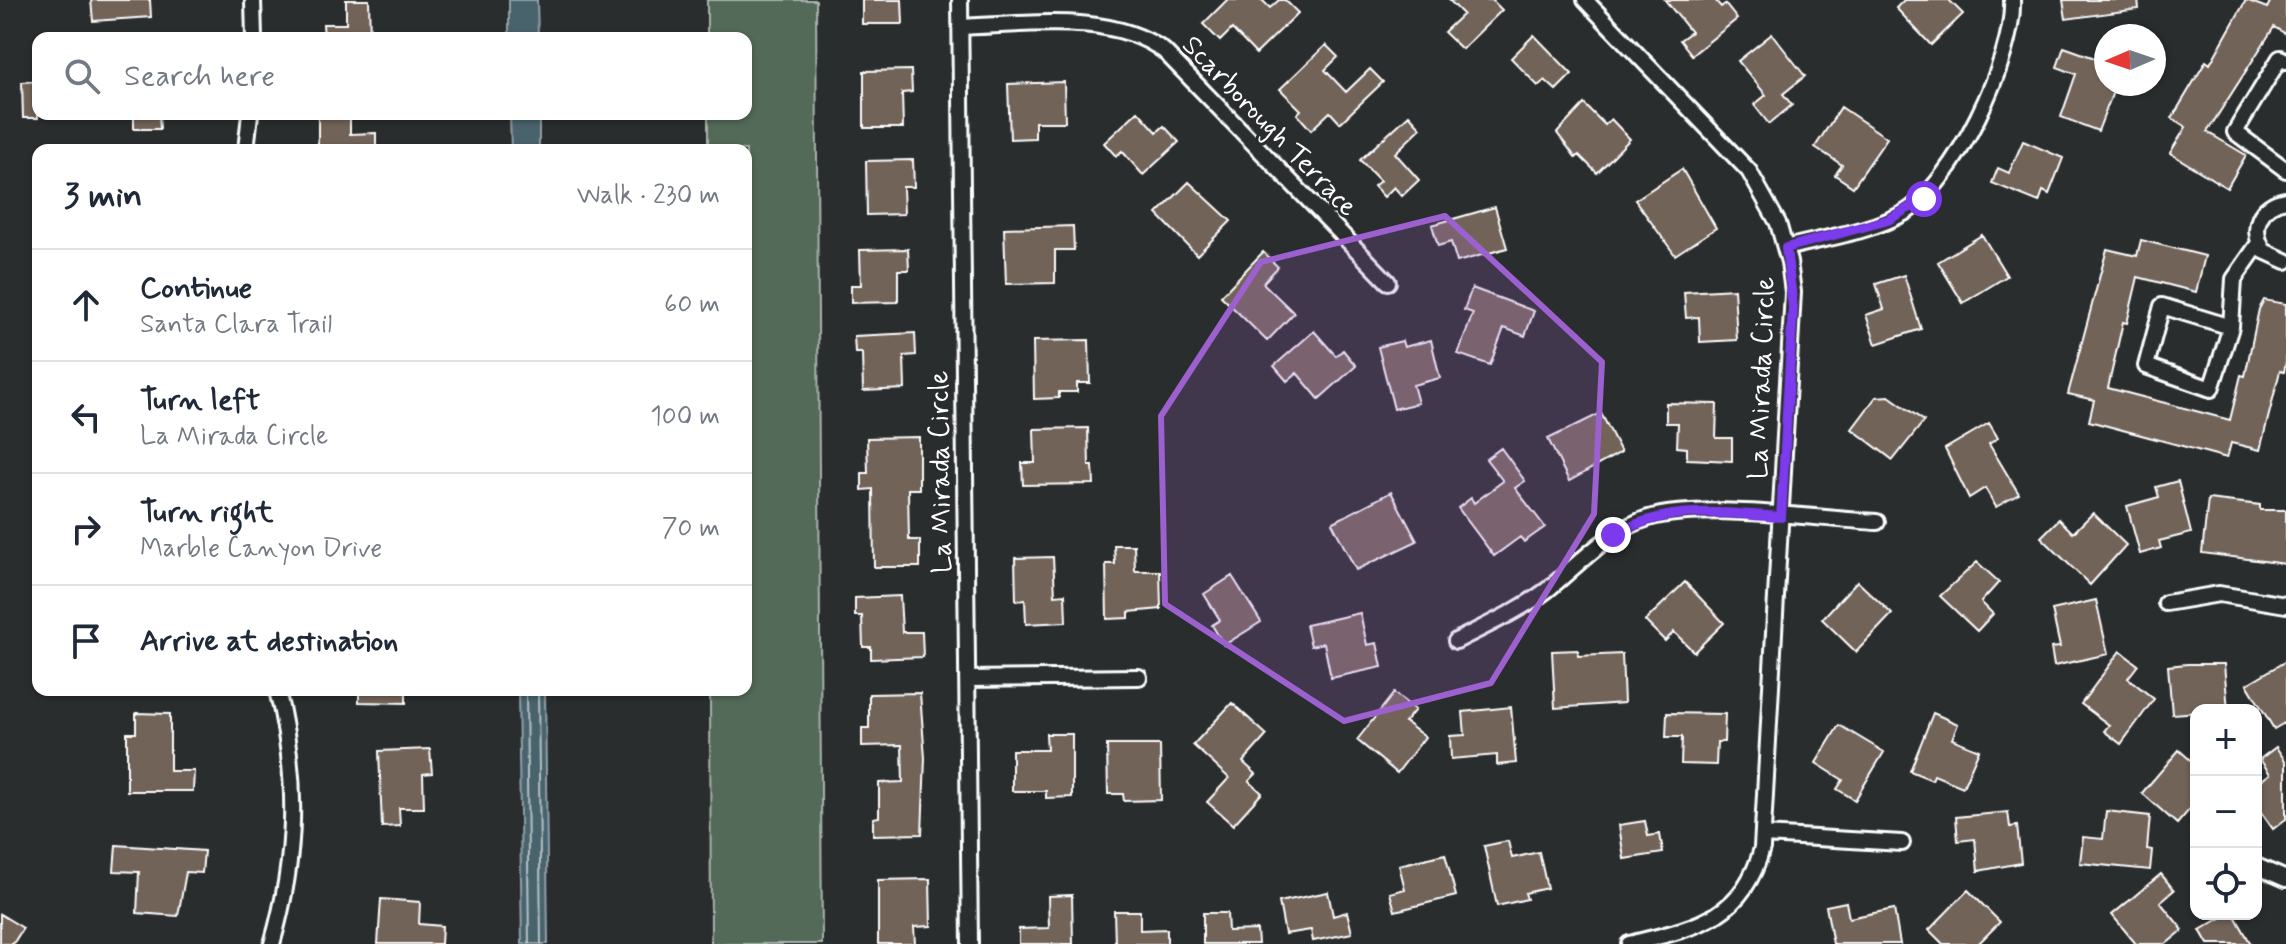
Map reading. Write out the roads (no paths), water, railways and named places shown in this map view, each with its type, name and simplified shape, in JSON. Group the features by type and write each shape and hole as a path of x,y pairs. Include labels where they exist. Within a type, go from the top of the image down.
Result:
{"street":[{"path":"253,0 254,32"},
{"name":"La Mirada Circle","path":"960,0 970,944"},
{"name":"La Mirada Circle","path":"1585,0 1749,171 1765,196 1786,248 1793,307 1763,835 1758,861 1748,884 1722,912 1687,929 1629,944"},
{"path":"1786,248 1888,220 1913,207 1934,189 1950,167 2006,53 2012,26 2012,0"},
{"name":"Scarborough Terrace","path":"960,27 1106,26 1143,37 1164,51 1388,282"},
{"path":"2286,61 2280,58 2235,132 2286,170"},
{"path":"247,144 249,120"},
{"path":"2286,200 2268,206 2257,223 2259,243 2271,257 2286,261"},
{"path":"2231,327 2162,306 2146,366 2211,389 2231,327 2234,279 2259,243"},
{"path":"1456,641 1546,590 1613,535 1639,521 1683,512 1877,522"},
{"path":"2166,603 2219,594 2286,605"},
{"path":"967,679 1139,677"},
{"path":"272,944 287,889 295,812 285,719 279,696"},
{"path":"1763,835 1902,843"},
{"path":"2262,869 2286,879"}],"water":[{"path":"509,0 537,0 538,32 509,32"},
{"path":"510,120 539,120 539,144 511,144"},
{"path":"518,696 545,696 548,944 522,944"}]}
